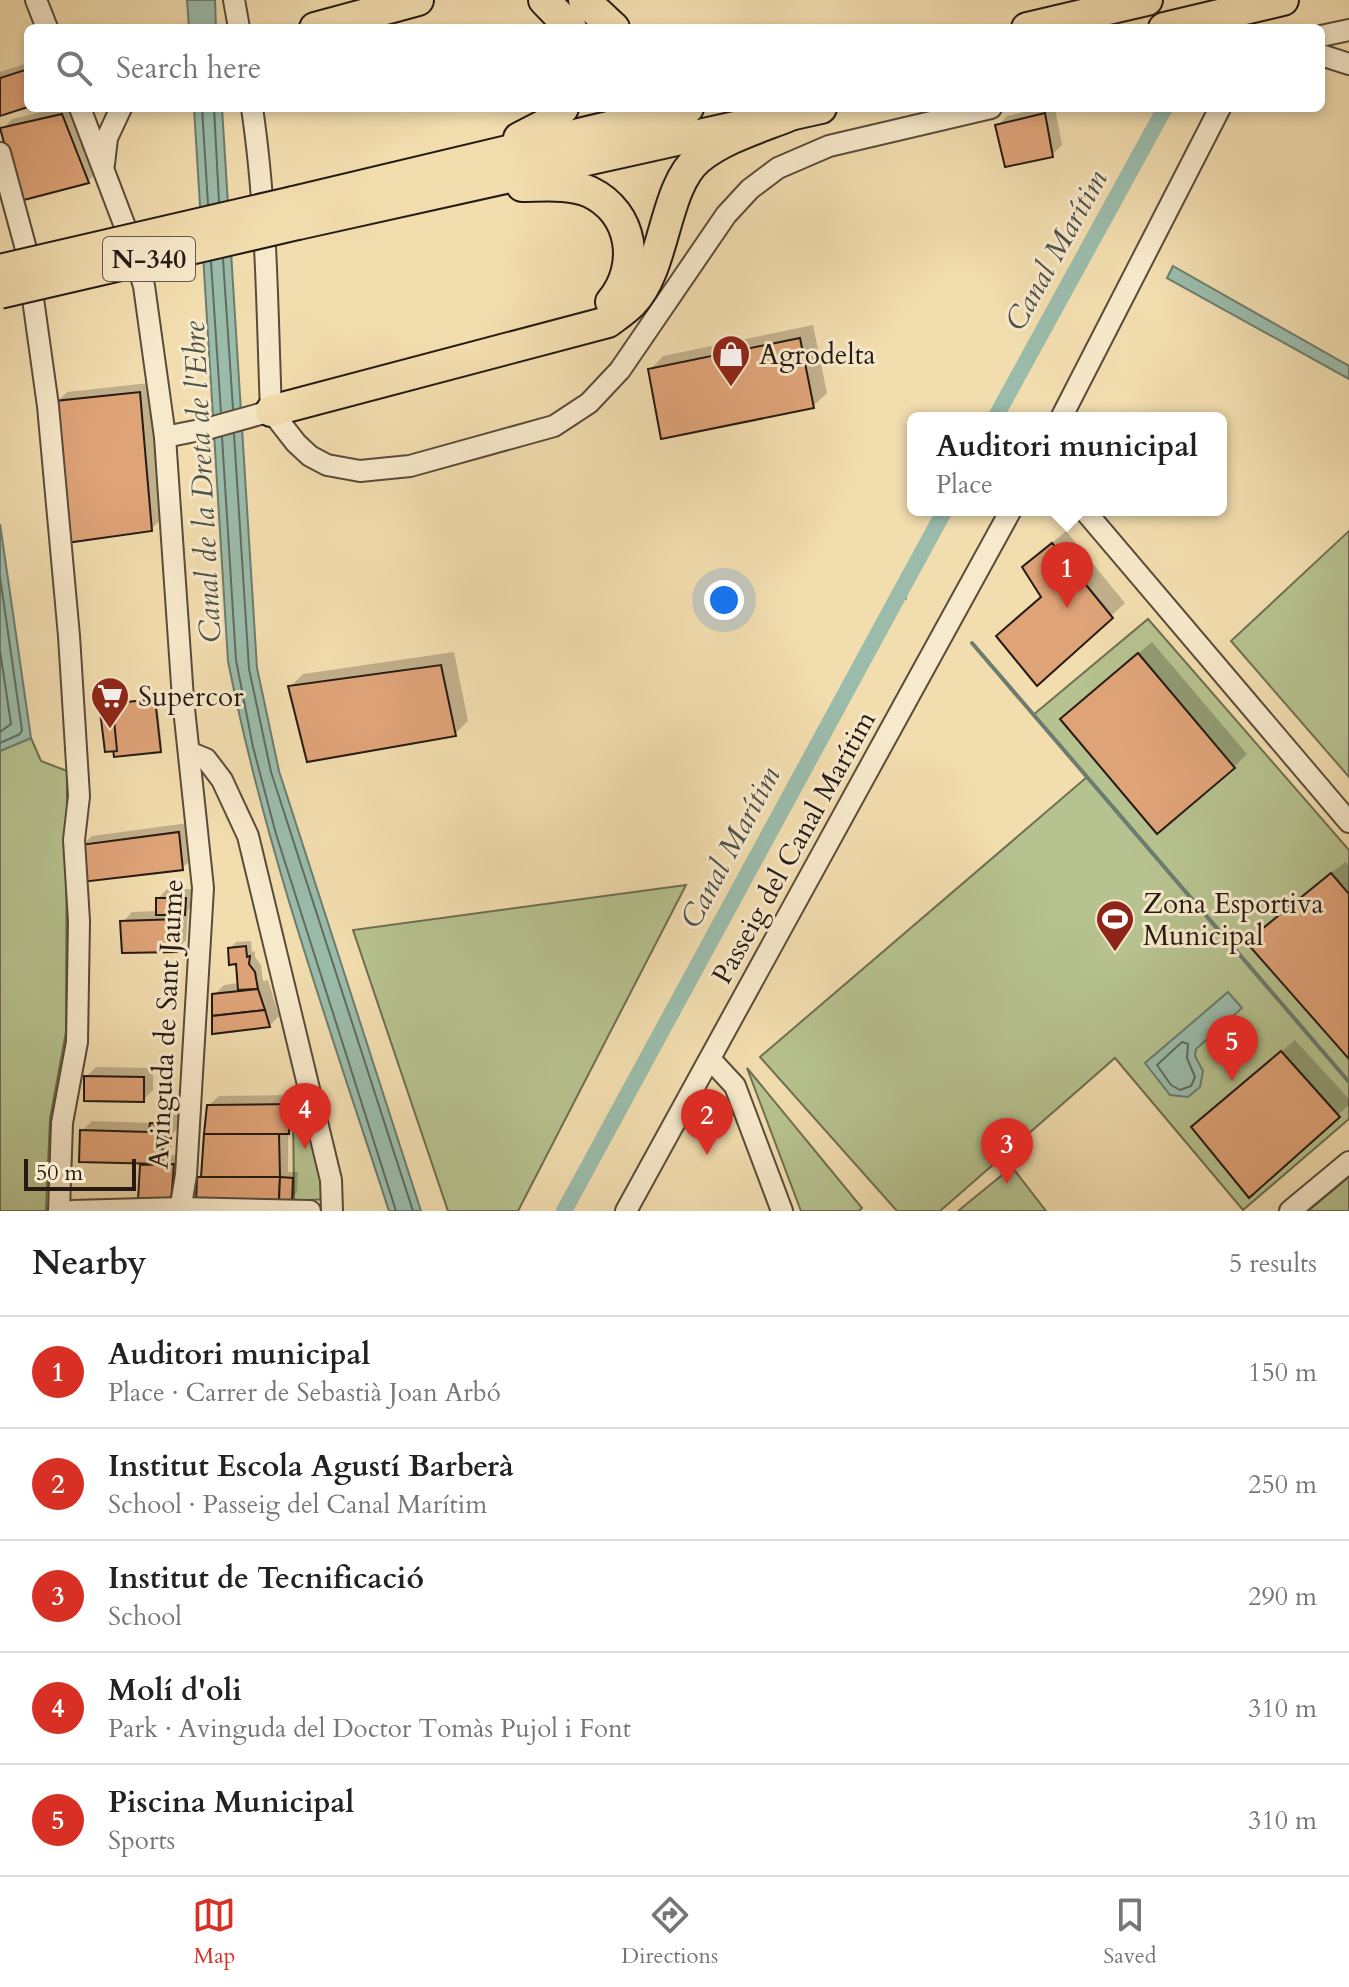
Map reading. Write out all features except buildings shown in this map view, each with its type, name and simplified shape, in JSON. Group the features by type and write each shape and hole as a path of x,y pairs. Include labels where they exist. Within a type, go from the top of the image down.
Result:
{"highway":[{"path":"330,24 418,0"},
{"path":"544,0 567,24"},
{"path":"584,0 610,24"},
{"path":"1044,24 1147,0"},
{"path":"1181,24 1283,0"},
{"path":"484,156 546,124 559,112"},
{"name":"N-340","path":"0,293 295,213 484,156 671,112"},
{"name":"N-340","path":"0,270 295,213 464,186 804,112"},
{"path":"262,414 608,322 634,302 652,268 682,181 697,160 724,143 788,116"},
{"path":"464,186 555,186 589,192 618,213 629,237 629,265 620,292 603,313 569,332"}],"street":[{"path":"234,0 238,24"},
{"path":"1325,35 1349,30"},
{"path":"1325,56 1349,64"},
{"name":"Avinguda de Sant Jaume","path":"82,112 144,286 165,437 179,657 203,888 186,1175 181,1210"},
{"path":"103,168 107,138 119,112"},
{"path":"253,112 259,156 265,249 262,414"},
{"path":"262,414 310,456 327,465 360,471 410,466 554,426 589,403 620,370 726,215 750,189 778,168 829,146 974,112"},
{"path":"1064,412 1218,112"},
{"path":"0,153 26,249 48,406 79,796 74,840 79,921 77,1042 62,1123 59,1211"},
{"path":"165,437 262,414"},
{"name":"Passeig del Canal Marítim","path":"626,1211 1008,516"},
{"path":"1089,516 1349,822"},
{"path":"189,752 206,759 222,780 248,836 331,1180 332,1211"},
{"path":"710,1059 735,1086 782,1211"},
{"path":"1290,1211 1349,1162"},
{"path":"72,1211 310,1211"}],"green space":[{"path":"1349,531 1349,777 1231,641"},
{"name":"Zona Esportiva Municipal","path":"1148,619 1349,850 1349,1119 1243,1210 1115,1058 940,1211 897,1211 760,1057 1087,777 1033,715"},
{"path":"31,738 41,761 67,771 66,1032 50,1119 46,1211 0,1211 0,751"},
{"path":"686,885 518,1211 448,1211 353,930"},
{"path":"747,1068 862,1208 859,1211 801,1211"},
{"path":"293,1099 308,1099 326,1199 294,1201"},
{"path":"1012,1167 1046,1211 958,1211"},
{"path":"1349,1177 1349,1211 1308,1211"}],"water":[{"path":"187,0 215,0 216,24 189,24"},
{"path":"194,112 222,112 257,668 279,771 421,1211 389,1211 280,870 260,801 228,661"},
{"path":"1173,266 1349,366 1349,379 1167,278"},
{"path":"0,524 31,738 0,751"},
{"path":"1228,992 1242,1008 1196,1049 1195,1056 1203,1071 1200,1087 1188,1097 1170,1095 1145,1063"}],"waterway":[{"name":"Canal Marítim","path":"998,412 1163,112"},
{"name":"Canal Marítim","path":"564,1211 942,516"},
{"name":"Canal Marítim","path":"899,595 905,598"},
{"path":"972,643 1349,1082"}],"place":[{"name":"Agrodelta","path":"731,388"},
{"name":"Auditori municipal","path":"1067,608"},
{"name":"Supercor","path":"110,730"},
{"name":"Zona Esportiva Municipal","path":"1115,953"},
{"name":"Piscina Municipal","path":"1232,1081"},
{"name":"Molí d'oli","path":"305,1149"},
{"name":"Institut Escola Agustí Barberà","path":"707,1155"},
{"name":"Institut de Tecnificació","path":"1007,1184"}],"water label":[{"name":"Canal de la Dreta de l'Ebre","path":"202,482"}]}
